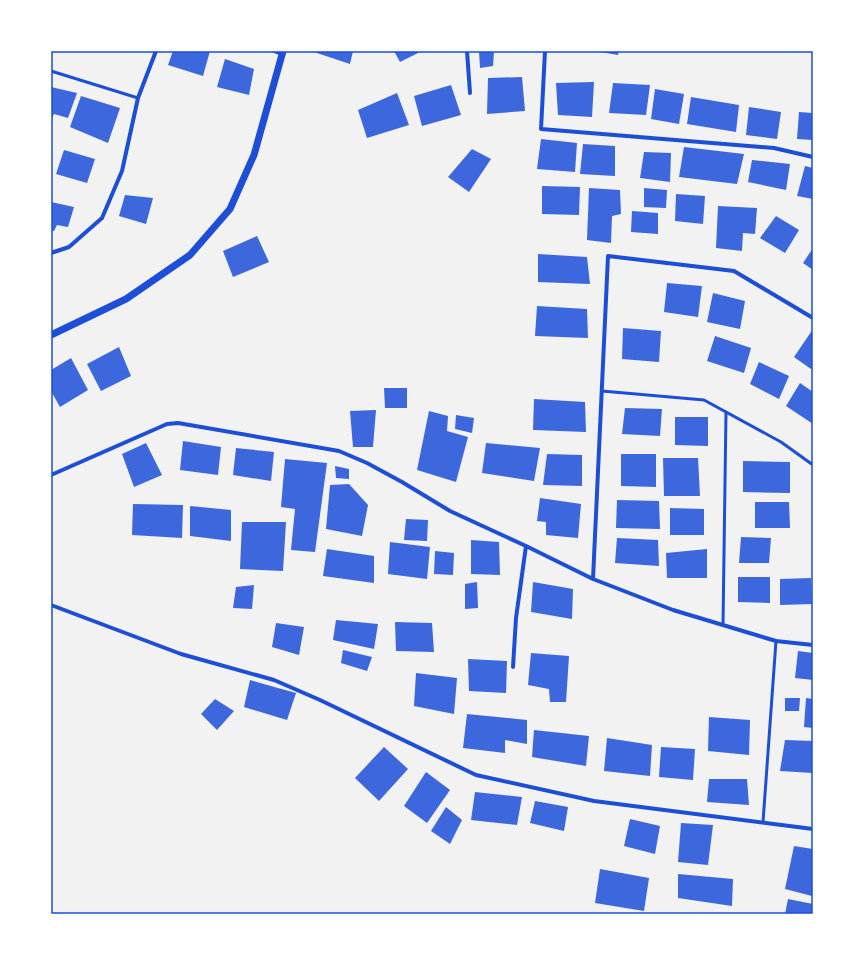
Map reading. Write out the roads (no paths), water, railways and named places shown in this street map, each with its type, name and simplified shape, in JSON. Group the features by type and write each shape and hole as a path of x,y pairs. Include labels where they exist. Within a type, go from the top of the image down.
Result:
{"street":[{"path":"51,253 69,247 102,218 122,170 138,98 156,51"},
{"path":"51,335 126,299 190,255 230,209 254,155 282,52 274,51"},
{"path":"467,51 470,93"},
{"path":"545,51 541,130 774,148 813,157"},
{"path":"593,579 608,256 734,271 813,318"},
{"path":"51,475 167,424 178,423 339,451 367,463 402,482 450,512 526,546 593,579 674,610 776,641 813,645"},
{"path":"512,667 516,618 526,546"},
{"path":"51,605 181,654 274,680 320,700 476,775 594,801 813,829"}],"lane":[{"path":"51,71 138,98"},
{"path":"602,391 704,400 781,442 813,465"},
{"path":"723,625 726,412"},
{"path":"763,822 776,641"}]}
